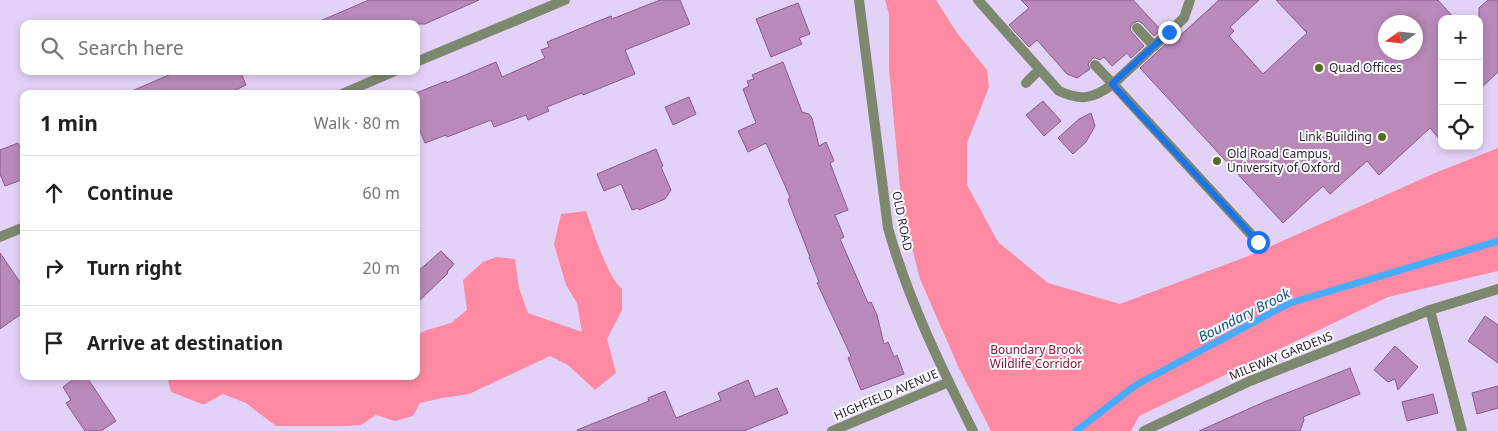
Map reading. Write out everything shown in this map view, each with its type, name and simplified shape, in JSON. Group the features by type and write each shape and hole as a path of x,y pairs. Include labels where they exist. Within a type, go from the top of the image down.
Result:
{"street":[{"path":"420,60 565,0"},
{"name":"OLD ROAD","path":"859,0 888,228 911,299 973,431"},
{"path":"978,0 1059,91 1072,97 1100,94 1184,18 1190,0"},
{"path":"1137,28 1154,46"},
{"path":"1095,65 1258,242"},
{"path":"1026,83 1039,70"},
{"path":"351,90 386,75"},
{"path":"0,237 20,229"},
{"name":"MILEWAY GARDENS","path":"1144,431 1250,381 1430,310 1498,289"},
{"path":"1430,310 1462,431"},
{"name":"HIGHFIELD AVENUE","path":"832,431 949,382"}],"green space":[{"name":"Boundary Brook Wildlife Corridor","path":"885,0 936,0 957,33 987,70 989,87 967,143 967,185 998,242 1048,283 1120,304 1251,255 1435,173 1498,148 1498,271 1388,297 1139,416 1131,431 991,431 958,366 920,279 902,209 889,68 889,14"},
{"path":"586,211 606,264 616,283 622,289 622,310 607,339 616,373 595,390 568,365 550,356 469,394 420,403 413,416 395,421 376,415 361,425 345,426 276,426 246,403 223,394 202,404 171,392 168,380 420,380 420,334 451,323 467,310 463,280 483,262 496,257 515,259 519,288 528,313 582,332 577,303 566,285 554,244 561,214"}],"building":[{"path":"369,0 479,0 425,24 420,24 420,20 322,20"},
{"path":"660,0 680,0 690,24 625,50 635,74 547,107 549,111 528,120 526,115 494,127 491,120 447,137 446,135 425,143 420,131 420,91 446,81 446,83 496,62 502,77 545,58 541,50 549,47 547,42 611,16 612,19"},
{"path":"1021,0 1133,0 1161,30 1154,36 1142,23 1138,21 1133,23 1130,30 1144,46 1131,58 1127,53 1112,66 1104,57 1100,60 1093,58 1088,64 1090,69 1077,78 1067,74 1037,40 1029,47 1009,25 1029,8"},
{"path":"1219,0 1259,0 1230,27 1234,31 1229,36 1263,74 1307,33 1276,0 1438,0 1451,15 1438,15 1438,137 1430,128 1379,175 1367,161 1330,194 1323,186 1283,223 1140,68 1170,40 1172,43"},
{"path":"1488,0 1498,0 1498,72 1483,86 1483,15 1479,15 1479,8"},
{"path":"798,3 810,34 799,38 802,44 771,57 756,19"},
{"path":"783,62 802,112 809,114 812,118 819,146 826,142 834,161 830,163 848,210 835,215 844,237 840,239 868,303 871,302 877,315 884,344 888,342 894,357 897,355 904,374 861,390 848,358 851,356 817,283 819,282 788,200 790,197 766,143 748,152 738,131 756,123 743,89 749,86 747,81 754,79 752,75"},
{"path":"169,75 242,75 246,85 235,90 134,90"},
{"path":"689,97 696,114 673,125 665,107"},
{"path":"1043,101 1061,121 1044,136 1026,115"},
{"path":"1091,113 1095,126 1086,142 1073,154 1058,138 1079,119"},
{"path":"18,143 20,147 20,180 5,186 0,174 0,150"},
{"path":"656,149 671,190 665,199 639,210 638,208 632,210 621,184 604,191 597,174"},
{"path":"441,251 454,264 448,273 420,300 420,269"},
{"path":"0,253 20,282 20,315 0,329"},
{"path":"1485,316 1498,325 1498,363 1468,341"},
{"path":"1395,346 1418,367 1398,390 1395,379 1388,382 1374,370"},
{"path":"1350,368 1360,394 1303,417 1304,420 1300,431 1199,431 1264,402"},
{"path":"73,380 89,380 116,421 101,431 85,431 66,403 71,400 63,387"},
{"path":"748,380 755,397 777,388 788,413 744,431 577,431 649,401 648,398 665,391 676,418 721,400 718,393"},
{"path":"1498,386 1498,408 1477,414 1472,393"},
{"path":"1433,394 1438,413 1407,421 1402,402"}],"waterway":[{"name":"Boundary Brook","path":"1076,431 1136,385 1290,303 1498,241"}],"place":[{"name":"Quad Offices","path":"1319,68"},
{"name":"Link Building","path":"1382,137"},
{"name":"Old Road Campus, University of Oxford","path":"1217,161"}],"route":[{"path":"1169,32 1112,84 1258,242"}]}
